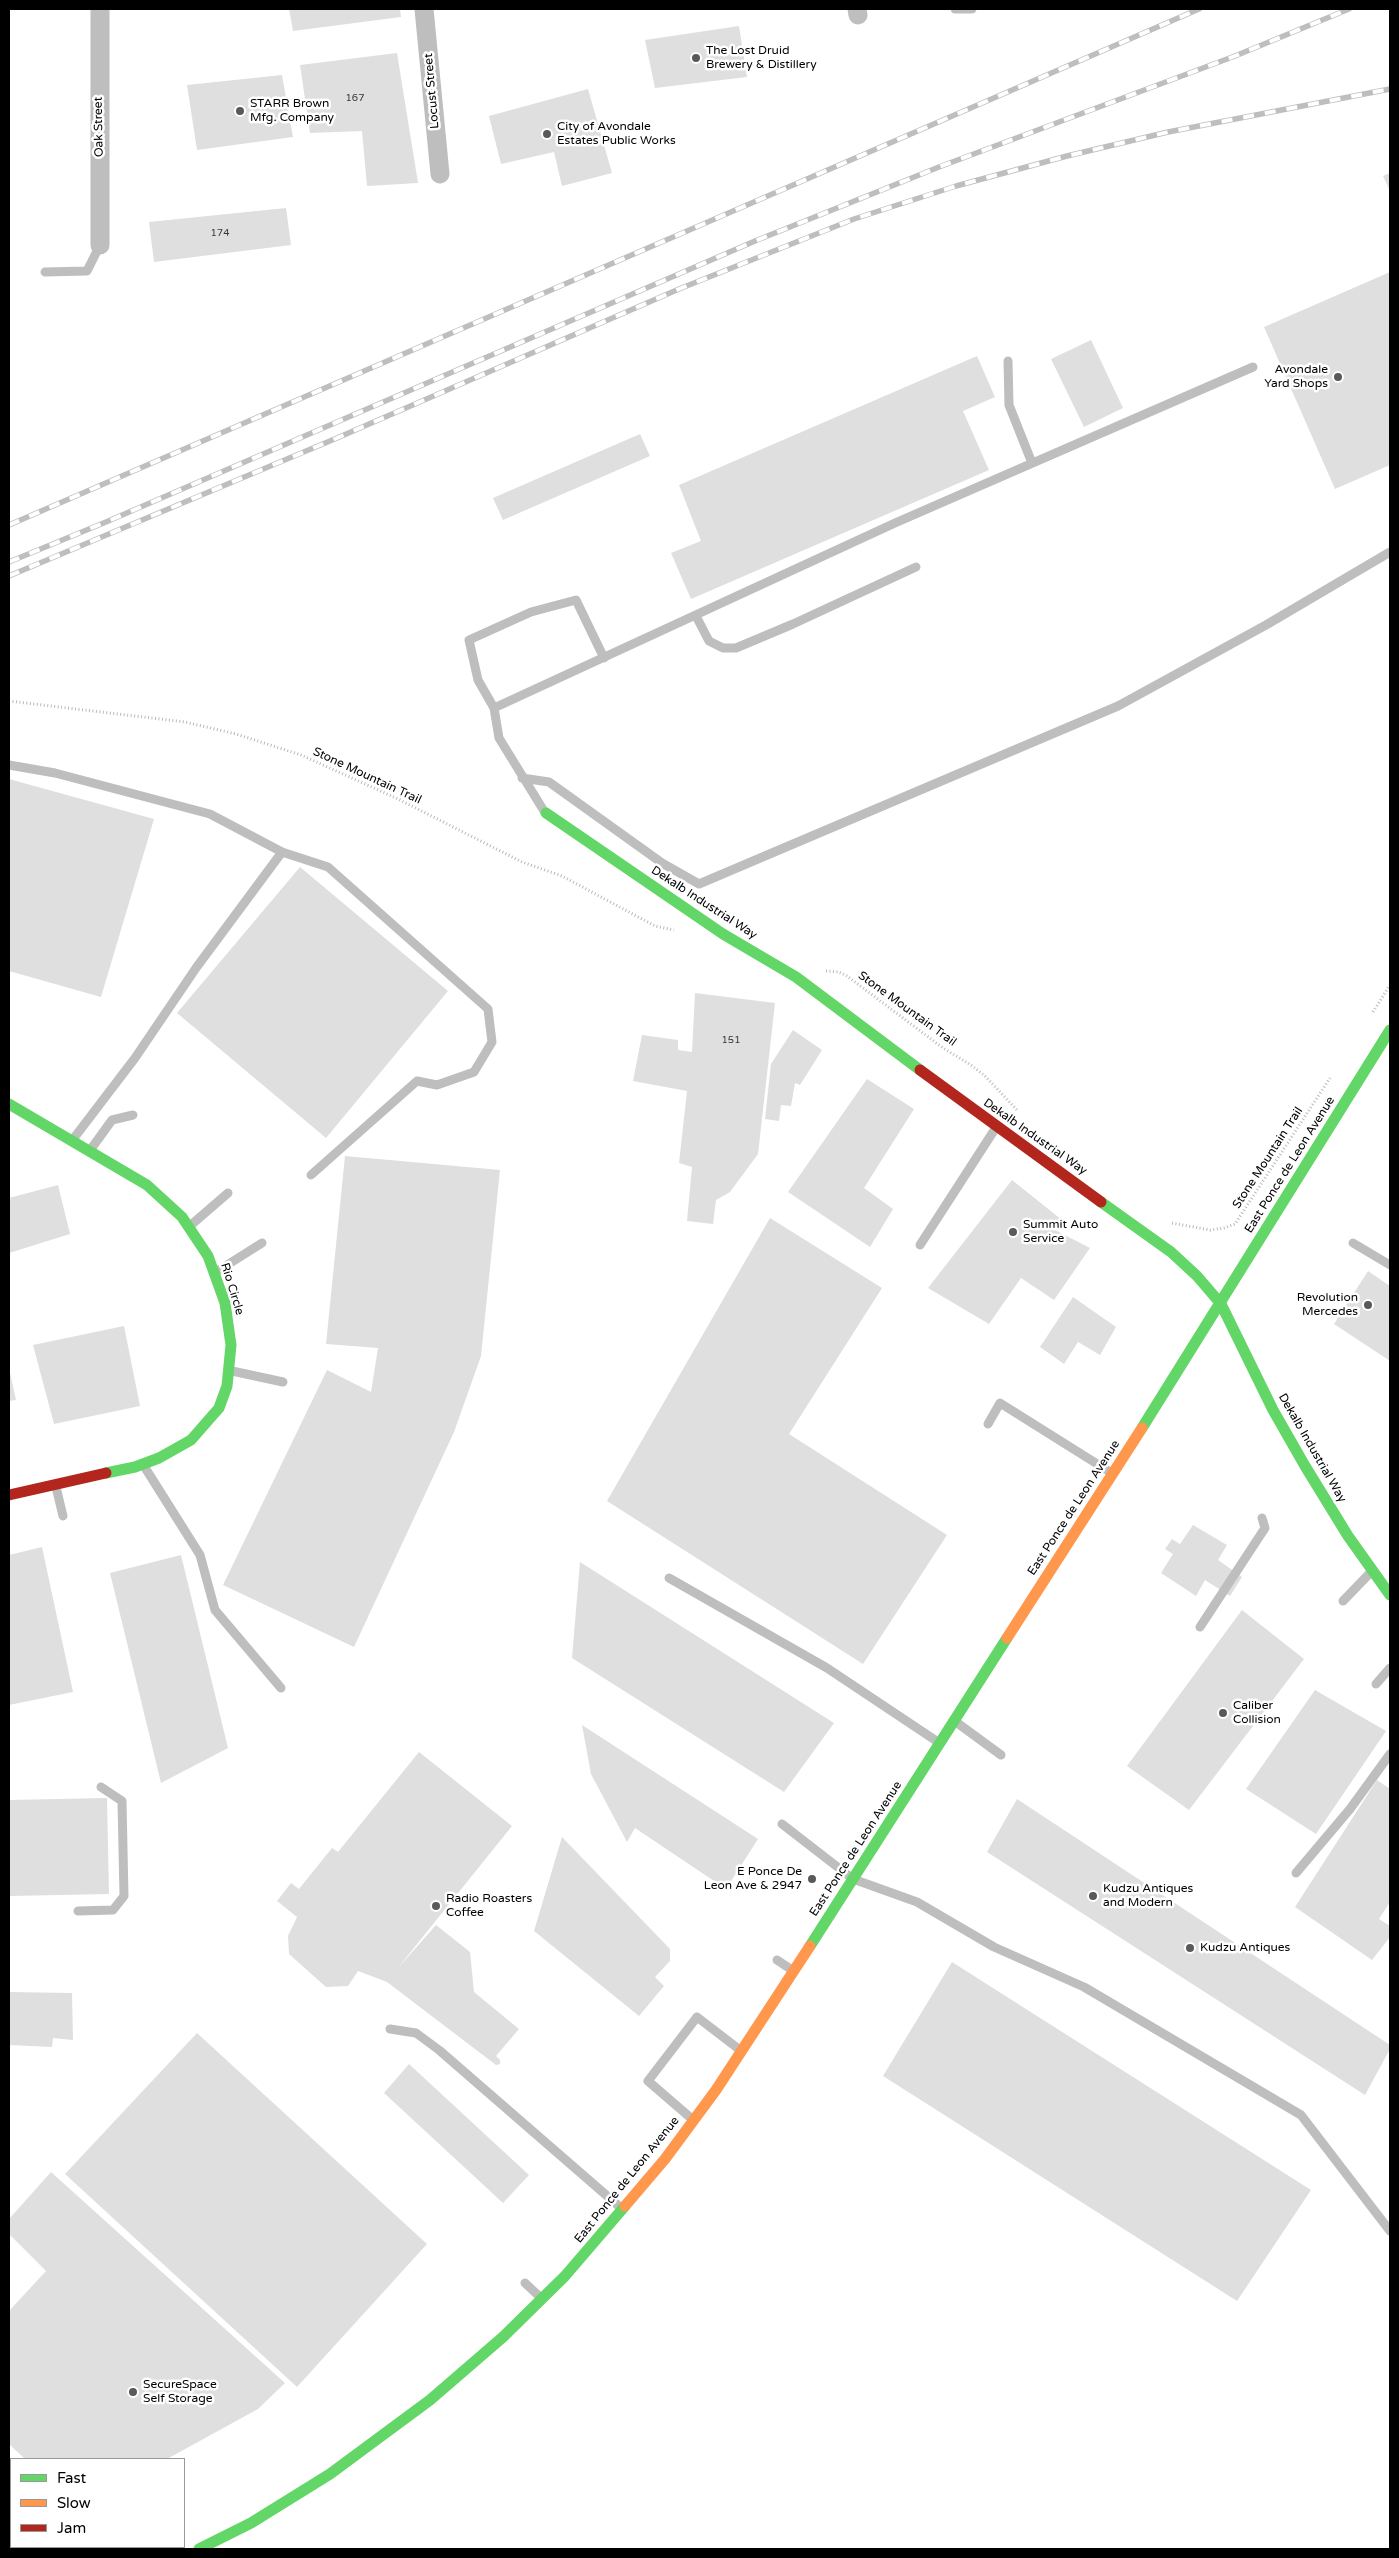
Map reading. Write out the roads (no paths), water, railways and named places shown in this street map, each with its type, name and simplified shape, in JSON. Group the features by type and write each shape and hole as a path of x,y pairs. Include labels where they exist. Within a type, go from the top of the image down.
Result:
{"main road":[{"name":"Dekalb Industrial Way","path":"546,814 723,934 796,977 997,1127 1171,1252 1197,1276 1221,1304 1273,1410 1305,1466 1348,1536 1390,1595"},
{"name":"East Ponce de Leon Avenue","path":"199,2549 251,2523 330,2474 384,2436 467,2368 542,2299 599,2239 694,2120 794,1971 1221,1304 1390,1030"},
{"name":"Rio Circle","path":"9,1104 147,1185 167,1202 189,1227 208,1256 228,1318 230,1345 227,1386 219,1408 207,1424 177,1449 143,1464 9,1495"}],"street":[{"name":"Oak Street","path":"100,9 100,245"},
{"name":"Locust Street","path":"424,9 440,174"}],"lane":[{"path":"955,9 972,9"},
{"path":"44,272 86,270 100,245"},
{"path":"1008,361 1009,405 1032,463"},
{"path":"494,708 895,523 1253,367"},
{"path":"522,778 549,782 662,863 699,884 1118,706 1266,625 1390,552"},
{"path":"696,616 710,641 723,648 736,648 793,624 916,567"},
{"path":"546,814 499,738 494,708 478,680 469,640 531,612 576,600 604,658"},
{"path":"9,765 55,773 210,814 282,852 328,867 488,1009 492,1042 474,1072 437,1085 417,1081 311,1175"},
{"path":"72,1140 135,1058 196,968 282,852"},
{"path":"90,1151 112,1120 133,1115"},
{"path":"920,1245 997,1127"},
{"path":"189,1227 228,1193"},
{"path":"214,1273 262,1243"},
{"path":"1353,1243 1390,1265"},
{"path":"229,1371 283,1382"},
{"path":"988,1424 1000,1403 1113,1473"},
{"path":"143,1464 200,1555 215,1610 282,1688"},
{"path":"55,1485 63,1516"},
{"path":"1200,1627 1265,1528 1262,1518"},
{"path":"1343,1601 1372,1570"},
{"path":"669,1578 827,1668 940,1743"},
{"path":"1376,1684 1390,1668"},
{"path":"954,1721 1001,1755"},
{"path":"1296,1873 1350,1809 1390,1754"},
{"path":"78,1911 113,1910 124,1896 122,1801 101,1787"},
{"path":"782,1824 853,1879 917,1902 994,1947 1084,1987 1301,2115 1390,2231"},
{"path":"777,1960 794,1971"},
{"path":"694,2120 648,2080 697,2018 742,2051"},
{"path":"390,2029 416,2033 439,2050 623,2210"},
{"path":"525,2283 542,2299"}],"railway":[{"path":"9,525 1199,9"},
{"path":"9,562 106,522 755,241 939,167 1235,56 1349,9"},
{"path":"9,576 337,438 679,289 854,219 956,186 1067,156 1168,132 1390,89"}],"place":[{"name":"The Lost Druid Brewery & Distillery","path":"696,58"},
{"name":"STARR Brown Mfg. Company","path":"240,111"},
{"name":"City of Avondale Estates Public Works","path":"547,134"},
{"name":"Avondale Yard Shops","path":"1338,377"},
{"name":"Summit Auto Service","path":"1013,1232"},
{"name":"Revolution Mercedes","path":"1368,1305"},
{"name":"Caliber Collision","path":"1223,1713"},
{"name":"E Ponce De Leon Ave & 2947","path":"812,1879"},
{"name":"Kudzu Antiques and Modern","path":"1093,1896"},
{"name":"Radio Roasters Coffee","path":"436,1906"},
{"name":"Kudzu Antiques","path":"1190,1948"},
{"name":"SecureSpace Self Storage","path":"133,2392"}]}
